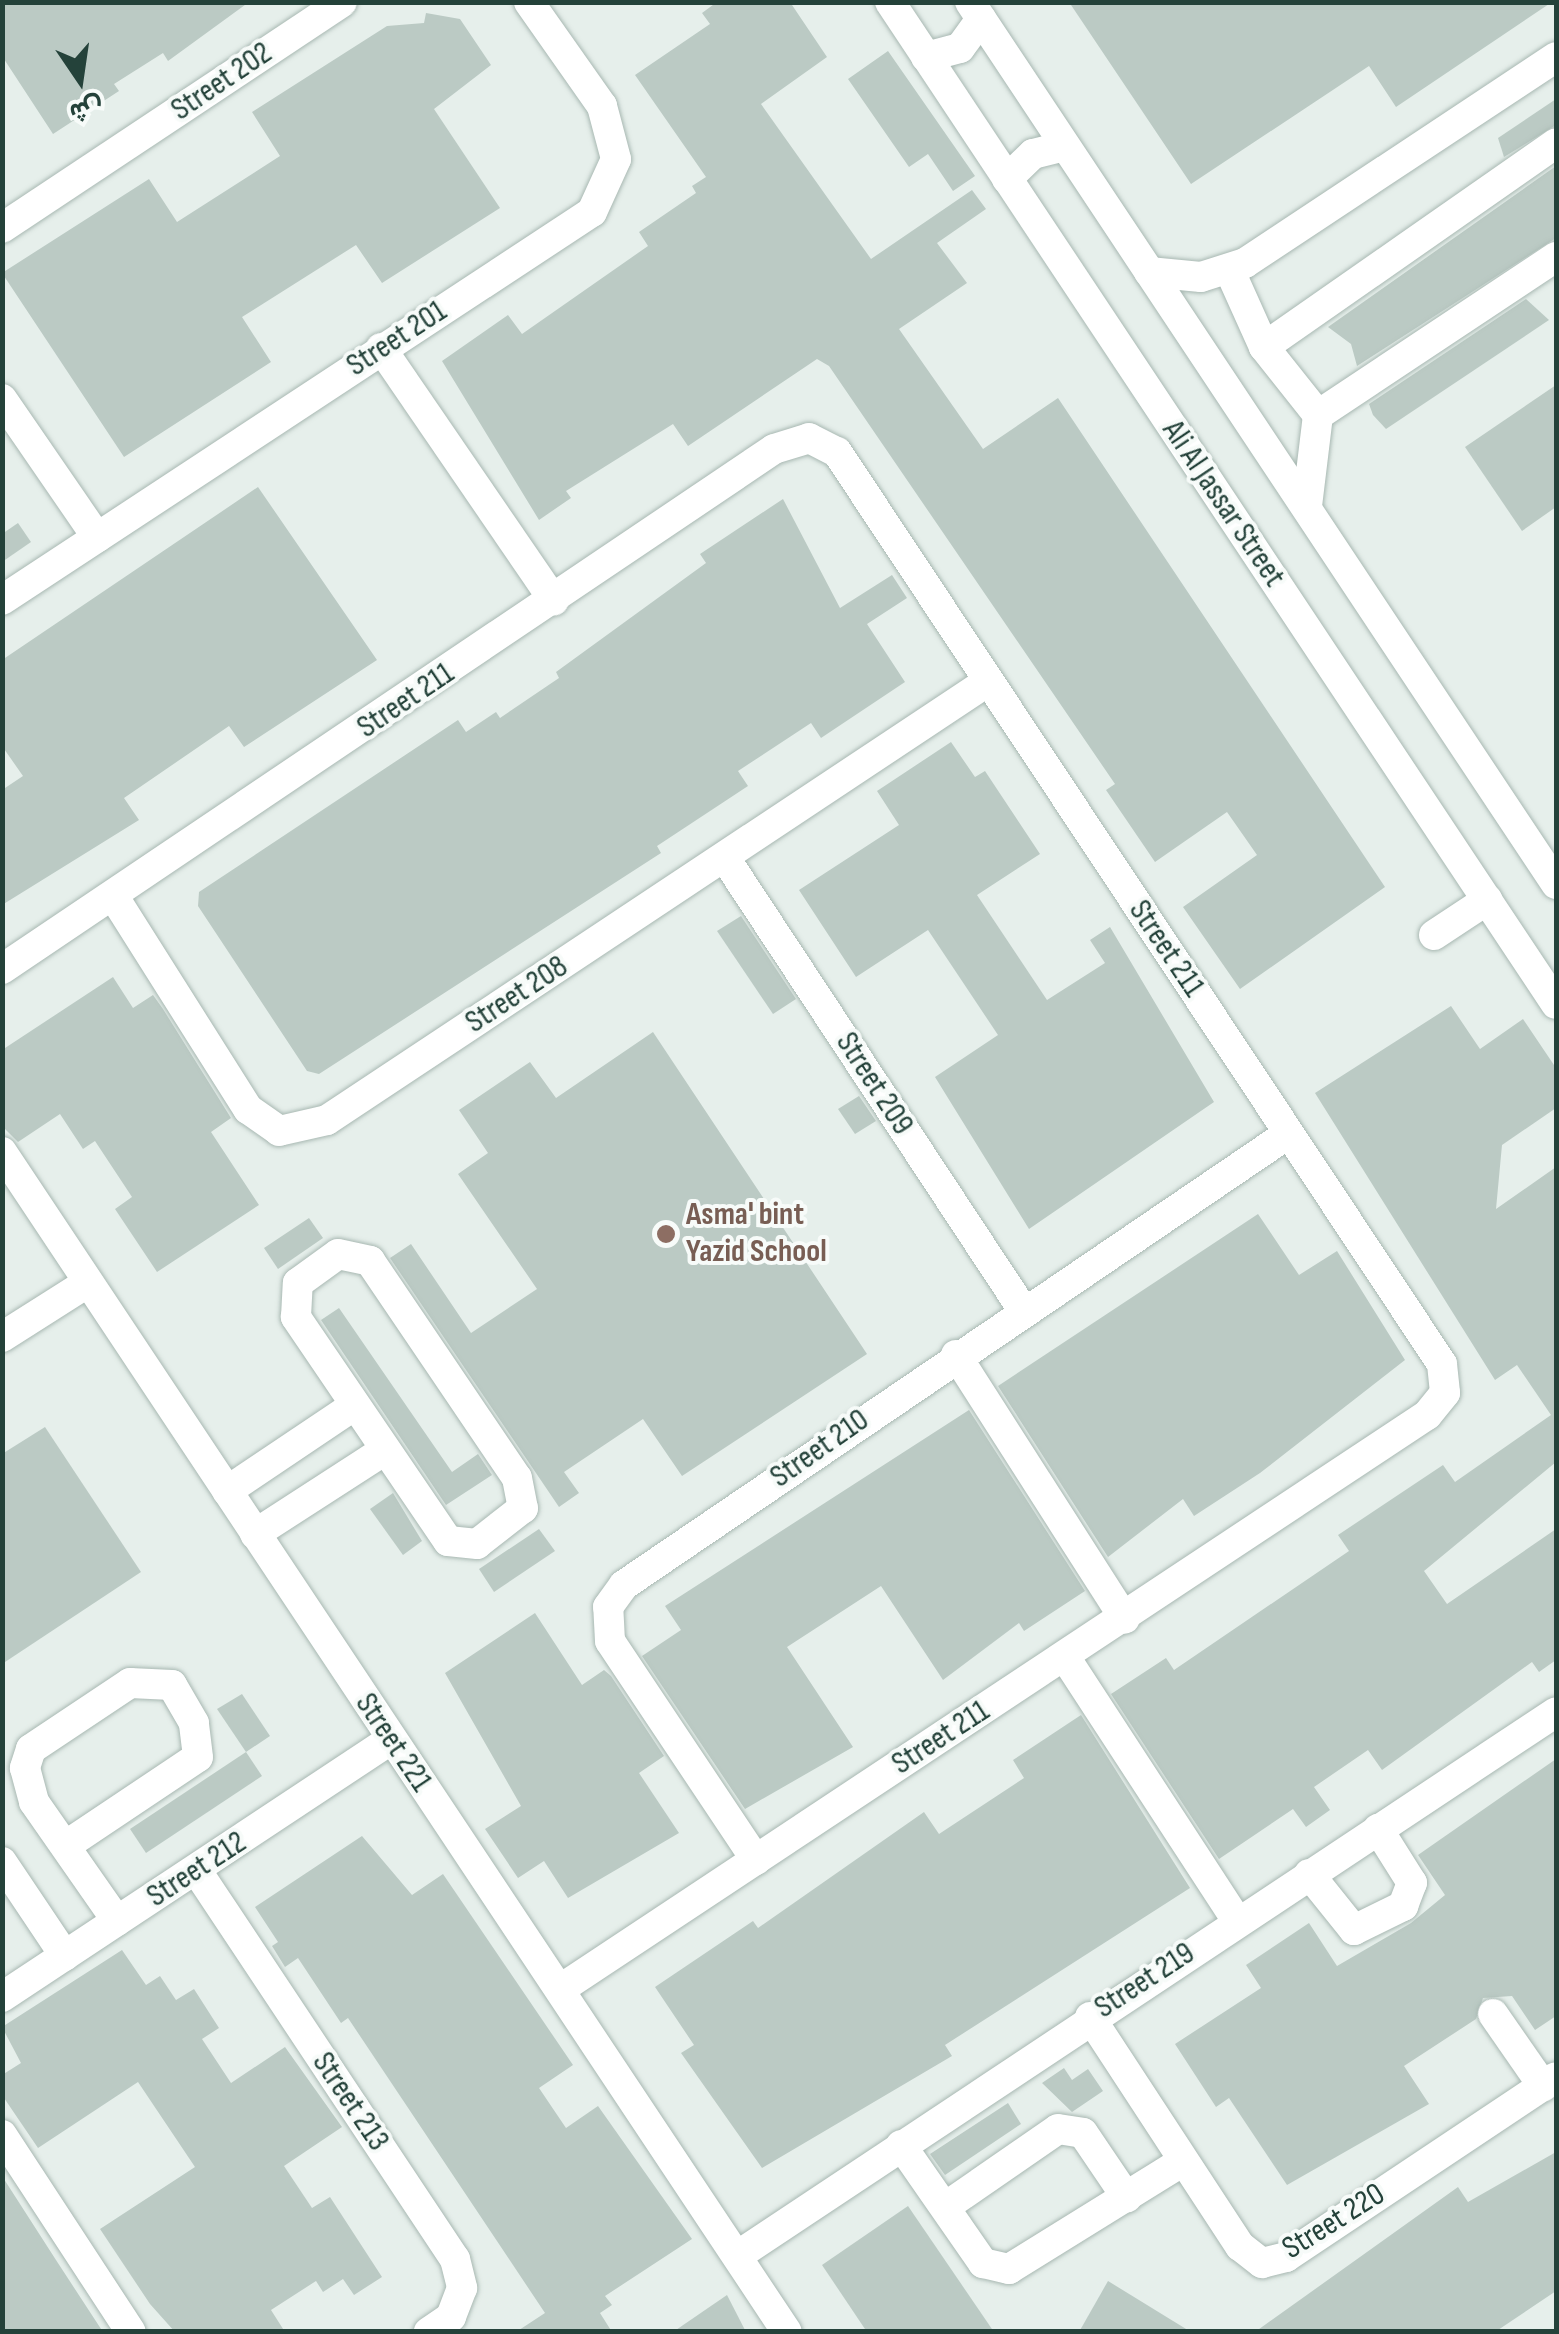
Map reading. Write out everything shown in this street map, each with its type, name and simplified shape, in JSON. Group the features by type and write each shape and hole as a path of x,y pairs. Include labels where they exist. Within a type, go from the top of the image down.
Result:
{"street":[{"name":"Street 202","path":"2,228 342,2"},
{"name":"Street 201","path":"2,600 592,212 616,158 602,106 529,2"},
{"name":"Ali Al Jassar Street","path":"890,2 1556,1004"},
{"path":"926,57 960,48 976,11"},
{"name":"Ali Al Jassar Street","path":"976,11 1556,884"},
{"path":"1150,272 1229,270 1556,57"},
{"path":"1264,347 1556,143"},
{"path":"1007,179 1033,154 1065,146"},
{"path":"1307,510 1305,461 1318,415 1556,256"},
{"path":"1229,270 1264,347 1318,415"},
{"path":"381,348 554,601"},
{"path":"3,401 97,537"},
{"name":"Street 211","path":"2,969 554,601 774,449 809,438 837,452 1442,1364 1445,1393 1428,1416 562,1988"},
{"name":"Street 208","path":"114,897 248,1109 279,1131 327,1120 987,682"},
{"name":"Street 209","path":"725,858 1023,1310"},
{"path":"1434,935 1487,900"},
{"name":"Street 210","path":"756,1860 610,1640 608,1608 624,1585 956,1354 1288,1134"},
{"name":"Street 221","path":"2,1152 391,1740 562,1988 786,2332"},
{"path":"338,1254 370,1261 516,1478 522,1508 476,1544 448,1541 354,1405 292,1299 298,1283 338,1254"},
{"path":"2,1337 87,1283"},
{"path":"956,1354 1125,1619"},
{"path":"227,1492 354,1405"},
{"path":"255,1534 385,1450"},
{"path":"1065,1657 1237,1921"},
{"path":"68,1844 198,1756 194,1722 172,1684 130,1683 31,1748 27,1786 117,1922"},
{"name":"Street 219","path":"737,2256 1090,2017 1556,1712"},
{"name":"Street 212","path":"2,1997 198,1872 391,1740"},
{"path":"1309,1874 1354,1930 1403,1906 1412,1883 1378,1829"},
{"path":"2,1862 65,1956"},
{"name":"Street 213","path":"198,1872 455,2259 462,2288 452,2317 429,2332"},
{"path":"1492,2014 1550,2082"},
{"name":"Street 220","path":"1090,2017 1240,2246 1262,2263 1286,2257 1550,2082"},
{"path":"945,2207 1058,2129 1083,2133 1127,2198"},
{"path":"2,2135 131,2332"},
{"path":"901,2144 983,2263 1009,2269 1184,2161"}],"building":[{"path":"2,2 249,2 168,61 163,53 114,84 119,91 53,134 2,56"},
{"path":"717,2 790,2 827,57 761,104 871,259 972,190 986,209 937,243 967,283 899,329 983,449 1058,398 1385,887 1240,989 1183,907 1257,855 1227,812 1155,862 1106,790 1115,784 829,366 817,359 688,446 673,424 566,491 571,498 539,520 442,361 508,315 522,334 648,246 639,232 696,193 692,186 706,177 635,75 710,24 702,13"},
{"path":"1069,2 1552,2 1396,107 1369,66 1191,184"},
{"path":"426,13 460,19 491,65 434,109 500,208 382,283 356,245 242,317 271,362 124,457 2,273 149,179 177,222 280,156 252,112 387,26 424,23"},
{"path":"888,51 975,176 953,191 928,154 909,167 848,79"},
{"path":"1556,99 1556,125 1504,157 1498,138"},
{"path":"1556,166 1556,238 1357,366 1351,344 1328,327"},
{"path":"1526,299 1549,320 1386,429 1373,415 1369,404"},
{"path":"1556,385 1556,507 1522,531 1465,447"},
{"path":"258,487 377,660 244,747 229,726 124,798 139,820 2,905 2,790 23,776 2,746 2,660"},
{"path":"783,499 840,608 892,575 907,598 867,624 905,682 821,738 811,723 738,771 748,786 657,846 661,853 319,1074 307,1071 198,906 199,892 458,720 466,732 496,712 500,718 559,678 556,672 706,563 700,554"},
{"path":"18,523 31,542 2,562 2,534"},
{"path":"951,742 975,777 985,771 1040,854 977,895 1047,1000 1105,963 1090,940 1110,927 1214,1102 1029,1229 935,1077 998,1035 928,930 856,977 799,890 899,825 877,791"},
{"path":"741,916 796,999 773,1014 717,931"},
{"path":"113,977 133,1008 153,995 163,1009 231,1118 211,1132 259,1205 157,1272 115,1209 132,1197 95,1141 83,1149 60,1114 18,1142 2,1126 2,1050"},
{"path":"1451,1006 1480,1049 1523,1019 1556,1068 1556,1108 1502,1145 1496,1209 1556,1167 1556,1462 1424,1571 1447,1604 1556,1529 1556,1660 1539,1672 1532,1662 1382,1770 1368,1750 1314,1787 1330,1810 1306,1827 1293,1809 1219,1859 1111,1694 1166,1658 1174,1670 1349,1551 1338,1535 1443,1465 1455,1482 1551,1415 1517,1365 1495,1380 1315,1093"},
{"path":"653,1032 867,1354 682,1476 643,1419 564,1472 579,1493 559,1507 390,1258 411,1244 471,1333 537,1289 458,1174 488,1153 459,1110 530,1062 556,1098"},
{"path":"859,1096 876,1121 855,1134 838,1109"},
{"path":"1258,1214 1299,1275 1337,1251 1405,1360 1260,1473 1194,1516 1183,1499 1108,1557 998,1386"},
{"path":"309,1218 323,1238 278,1269 264,1248"},
{"path":"339,1308 452,1472 478,1454 492,1475 446,1505 321,1320"},
{"path":"969,1410 1085,1591 1024,1631 1019,1623 943,1680 881,1586 787,1647 853,1747 745,1809 642,1656 681,1630 665,1606"},
{"path":"45,1427 141,1572 2,1664 2,1454"},
{"path":"393,1493 422,1541 403,1555 370,1509"},
{"path":"539,1529 555,1551 494,1592 479,1569"},
{"path":"535,1613 582,1685 604,1670 611,1676 664,1756 639,1773 679,1833 568,1898 544,1861 518,1878 485,1829 521,1806 445,1673"},
{"path":"242,1694 270,1736 246,1752 217,1709"},
{"path":"1081,1715 1190,1888 945,2045 952,2056 762,2168 681,2053 694,2045 655,1987 753,1921 758,1928 924,1812 939,1834 1024,1778 1013,1760"},
{"path":"246,1752 262,1776 146,1853 130,1829"},
{"path":"1556,1759 1556,2016 1535,2030 1512,1996 1483,1998 1476,2019 1404,2066 1429,2104 1287,2185 1229,2098 1216,2107 1175,2044 1261,1988 1246,1965 1309,1923 1337,1966 1411,1923 1445,1895 1418,1855"},
{"path":"362,1836 412,1895 443,1874 573,2065 539,2088 566,2128 598,2106 692,2239 605,2296 612,2305 600,2313 612,2332 516,2332 545,2313 348,2018 341,2023 298,1958 285,1967 272,1946 278,1942 255,1907"},
{"path":"122,1950 146,1985 160,1976 176,2000 194,1989 219,2028 202,2039 231,2083 285,2047 342,2127 284,2166 312,2208 330,2197 382,2277 354,2295 343,2279 323,2292 316,2281 271,2310 285,2332 175,2332 150,2304 100,2229 195,2167 138,2082 38,2148 2,2095 2,2075 21,2063 2,2027"},
{"path":"1064,2068 1072,2080 1088,2069 1103,2091 1072,2112 1042,2083"},
{"path":"1008,2103 1021,2124 945,2175 930,2154"},
{"path":"1556,2152 1556,2291 1495,2332 1255,2332 1458,2187 1468,2202"},
{"path":"2,2176 56,2260 103,2332 2,2332"},
{"path":"908,2206 994,2332 867,2332 822,2265"},
{"path":"1108,2281 1191,2332 1079,2332"},
{"path":"727,2295 746,2332 673,2332"}],"place":[{"name":"Asma' bint Yazid School","path":"666,1234"}]}
